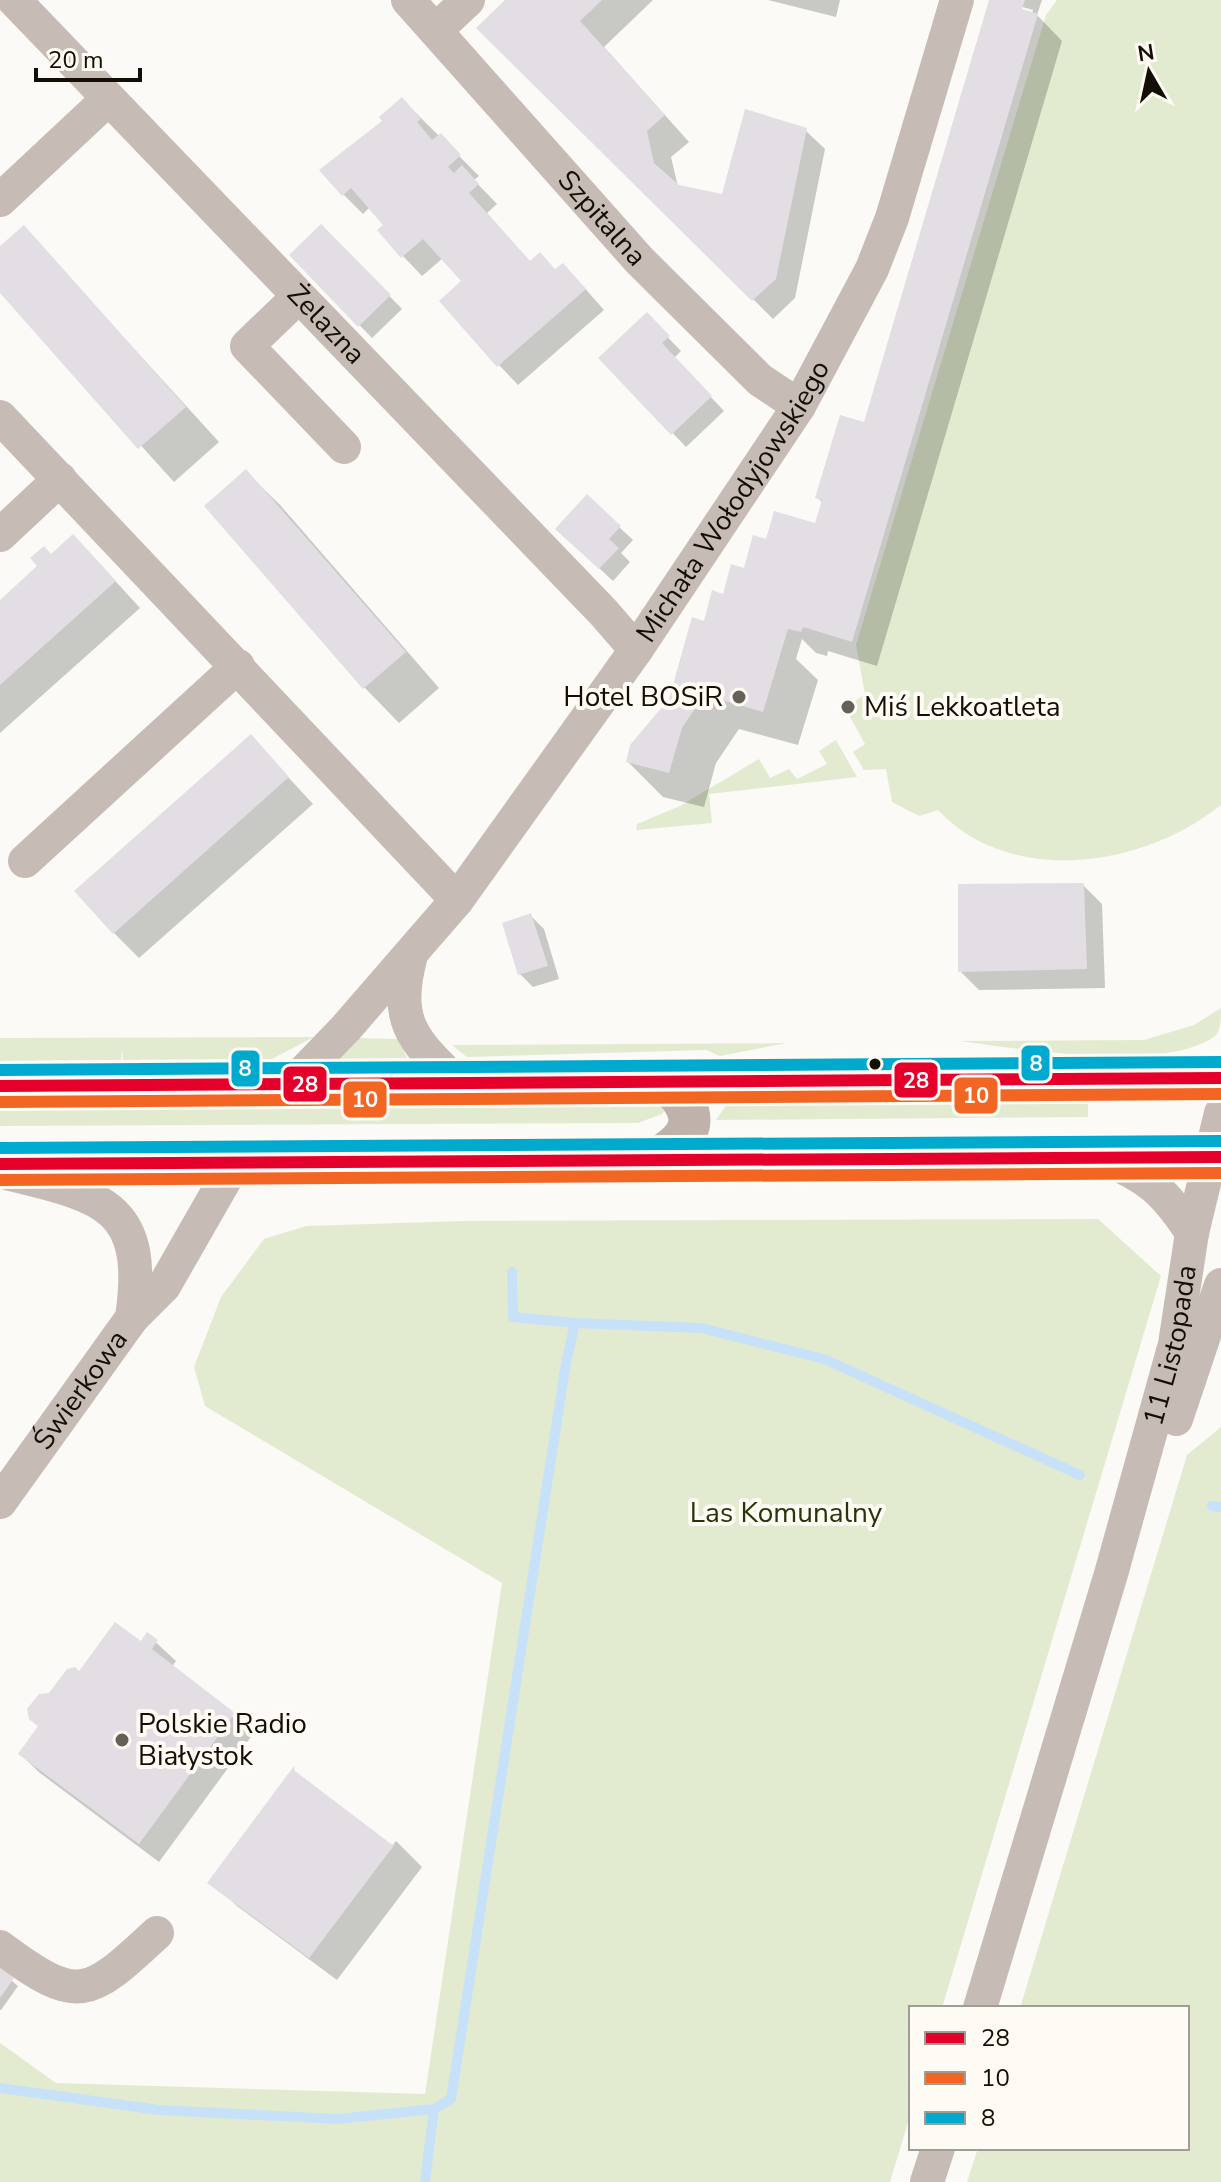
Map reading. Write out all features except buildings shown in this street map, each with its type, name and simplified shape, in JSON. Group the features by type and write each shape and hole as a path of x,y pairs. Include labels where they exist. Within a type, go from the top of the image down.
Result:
{"main road":[{"path":"0,1086 1221,1078"},
{"path":"652,1161 676,1149 689,1131 690,1112 681,1094 663,1080"},
{"path":"0,1164 1215,1157"}],"street":[{"name":"Żelazna","path":"14,0 297,298 604,613 636,650"},
{"path":"420,10 468,0"},
{"name":"Michała Wołodyjowskiego","path":"291,1085 457,900 636,650 799,406 872,269 892,218 957,0"},
{"name":"Szpitalna","path":"420,10 640,261 760,380 799,406"},
{"path":"0,200 107,100"},
{"path":"297,298 247,346 344,447"},
{"path":"0,417 457,900"},
{"path":"0,535 60,479"},
{"path":"25,861 238,666"},
{"name":"Michała Wołodyjowskiego","path":"412,951 402,991 405,1014 431,1058 456,1082"},
{"name":"11 Listopada","path":"981,2006 1111,1574 1175,1344 1192,1233 1215,1157 1221,1113"},
{"path":"1101,1158 1138,1173 1149,1181 1170,1199 1192,1233"},
{"name":"Świerkowa","path":"0,1502 132,1318 164,1286 235,1162"},
{"name":"Świerkowa","path":"0,1171 83,1194 117,1216 131,1234 137,1280 132,1318"},
{"name":"11 Listopada","path":"1111,1574 1174,1426 1221,1285"},
{"path":"0,1947 44,1980 88,1986 108,1978 157,1933"},
{"path":"927,2182 937,2150"}],"green space":[{"path":"1057,0 1221,0 1221,805 1190,826 1155,843 1117,854 1078,860 1039,859 1002,851 968,835 938,810 919,816 892,802 886,769 864,770 853,752 865,744 845,708 865,694 856,645 1046,15"},
{"path":"836,740 857,777 709,794 712,823 636,830 637,824 680,806 759,759 770,778 789,769 797,779 827,764 819,751"},
{"path":"1221,1008 1220,1027 1215,1036 1192,1047 1163,1054 1054,1053 960,1041 1144,1040 1194,1025"},
{"path":"314,1037 272,1059 123,1060 122,1048 121,1060 0,1061 0,1038"},
{"path":"354,1038 398,1039 407,1058 339,1059"},
{"path":"787,1043 720,1056 706,1050 467,1057 452,1045"},
{"path":"1088,1101 1088,1117 716,1120 727,1104"},
{"path":"660,1104 665,1110 662,1114 638,1123 0,1126 0,1108"},
{"name":"Las Komunalny","path":"1098,1219 1161,1276 943,2006 909,2006 909,2120 890,2182 0,2182 0,2043 56,2083 425,2094 502,1583 205,1406 194,1367 221,1297 264,1239 306,1226 464,1221"},
{"path":"1221,1427 1221,2182 967,2182 977,2150 1189,2150 1189,2006 1021,2006 1187,1455"}],"waterway":[{"path":"512,1272 513,1317 575,1323"},
{"path":"425,2182 434,2109 451,2099 566,1363 575,1323 701,1328 824,1359 1080,1475"},
{"path":"1212,1506 1221,1507"},
{"path":"0,2088 159,2110 338,2119 434,2109"}],"transit line":[{"name":"8","path":"0,1070 1221,1062"},
{"name":"28","path":"0,1086 1221,1078"},
{"name":"10","path":"0,1102 1221,1094"},
{"name":"8","path":"0,1148 1221,1141"},
{"name":"28","path":"0,1164 1221,1157"},
{"name":"10","path":"0,1180 1221,1173"}],"place":[{"name":"Hotel BOSiR","path":"739,697"},
{"name":"Miś Lekkoatleta","path":"848,707"},
{"name":"Polskie Radio Białystok","path":"122,1740"}]}
